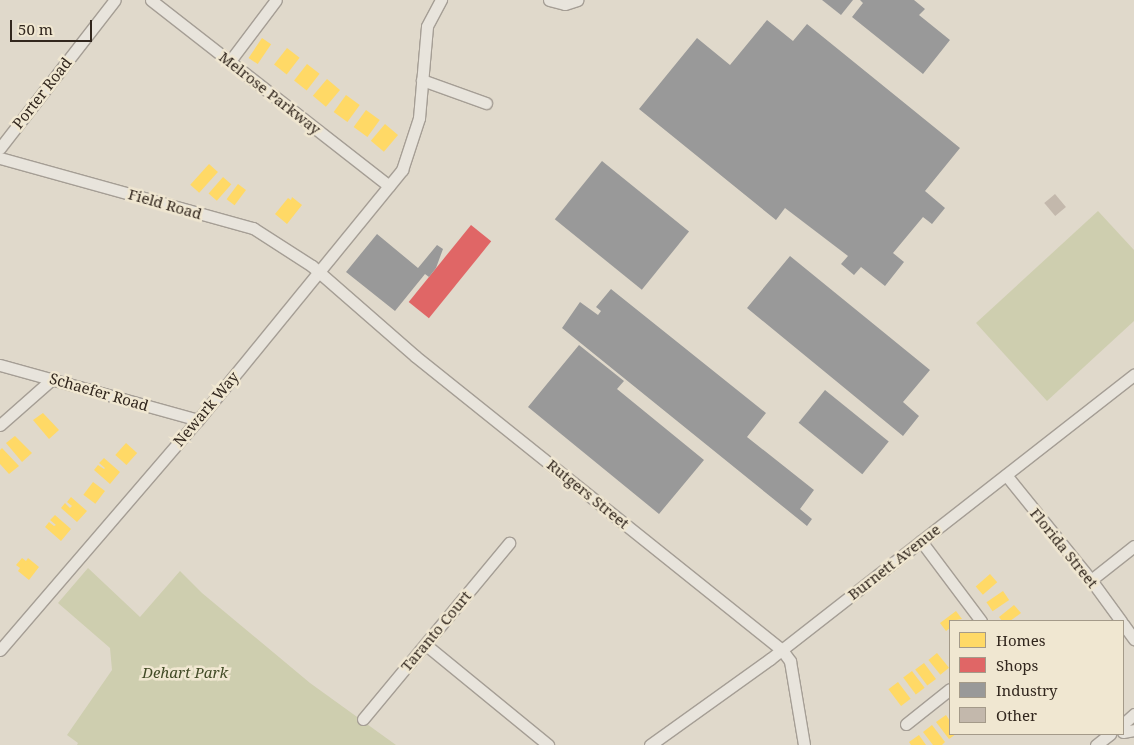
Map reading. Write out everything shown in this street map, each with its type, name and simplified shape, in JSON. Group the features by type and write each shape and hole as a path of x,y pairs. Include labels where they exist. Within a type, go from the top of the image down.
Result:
{"street":[{"name":"Porter Road","path":"0,148 115,0"},
{"name":"Melrose Parkway","path":"151,0 389,186"},
{"path":"230,61 276,0"},
{"name":"Newark Way","path":"0,650 198,420 320,273 389,186 406,161 419,118 427,26 441,0"},
{"path":"549,0 565,4 577,0"},
{"path":"422,80 486,103"},
{"name":"Field Road","path":"0,158 253,228 280,244 320,273"},
{"name":"Rutgers Street","path":"320,273 415,356 782,650 790,661 804,745"},
{"name":"Schaefer Road","path":"0,365 198,420"},
{"name":"Burnett Avenue","path":"650,745 699,712 782,650 1134,375"},
{"path":"0,425 52,379"},
{"name":"Florida Street","path":"1006,475 1120,620"},
{"path":"921,541 980,620"},
{"name":"Taranto Court","path":"363,719 510,543"},
{"path":"1090,580 1134,546"},
{"name":"Florida Street","path":"1124,625 1134,639"},
{"path":"426,644 548,745"},
{"path":"906,724 949,690"},
{"path":"1124,723 1134,714"},
{"path":"1096,745 1110,735"}],"green space":[{"path":"1098,211 1134,250 1134,321 1047,401 976,323"},
{"name":"Dehart Park","path":"88,568 140,617 180,571 202,593 310,683 396,745 77,745 78,743 67,735 112,670 110,648 58,603"}],"building: Homes":[{"path":"262,38 271,44 258,64 249,58"},
{"path":"287,48 300,58 287,74 274,65"},
{"path":"307,64 320,74 307,90 294,81"},
{"path":"327,79 340,90 326,107 313,96"},
{"path":"346,95 360,105 347,122 334,112"},
{"path":"366,110 380,120 367,137 354,127"},
{"path":"385,124 398,135 384,152 371,141"},
{"path":"209,164 218,172 199,193 190,185"},
{"path":"223,177 231,184 217,201 209,194"},
{"path":"238,184 246,190 235,205 227,199"},
{"path":"292,197 302,205 287,224 275,214 288,198 291,200"},
{"path":"43,413 59,430 49,439 33,420"},
{"path":"15,436 32,453 22,462 6,443"},
{"path":"126,443 137,453 126,465 115,455"},
{"path":"2,448 19,466 9,474 0,464 0,450"},
{"path":"104,458 120,472 110,484 94,470 98,465 105,468 99,463"},
{"path":"93,482 105,491 95,504 83,495"},
{"path":"71,497 87,511 77,522 61,508 65,503 70,508 72,506 67,502"},
{"path":"55,515 71,529 61,541 45,527 49,522 54,526 56,525 50,520"},
{"path":"22,558 26,561 28,558 39,567 29,580 18,571 20,568 16,565"},
{"path":"990,574 997,582 983,595 976,586"},
{"path":"1003,591 1009,600 993,611 986,602"},
{"path":"1014,605 1021,613 1011,620 1001,620 999,617"},
{"path":"956,611 962,619 949,620 949,629 946,631 940,623"},
{"path":"937,653 949,668 940,675 928,660"},
{"path":"924,663 936,679 927,686 915,670"},
{"path":"912,671 925,688 916,694 903,678"},
{"path":"898,682 911,699 901,706 888,689"},
{"path":"946,715 949,720 949,735 955,735 949,739 936,722"},
{"path":"932,725 945,742 942,745 933,745 923,732"},
{"path":"919,735 926,745 911,745 909,742"}],"building: Shops":[{"path":"471,225 491,241 429,318 409,302"}],"building: Industry":[{"path":"822,0 853,0 841,15"},
{"path":"860,0 914,0 925,9 919,15 950,40 923,74 852,17 863,3"},
{"path":"767,20 793,41 807,24 960,148 925,191 945,208 932,224 923,217 893,253 904,262 885,286 861,267 854,275 841,264 848,256 785,208 776,220 639,109 697,38 730,65"},
{"path":"602,161 689,231 642,290 555,219"},
{"path":"377,234 418,268 437,245 443,249 436,268 429,277 425,274 395,311 346,272"},
{"path":"790,256 930,370 903,402 919,416 903,436 747,308"},
{"path":"611,289 766,413 747,437 814,490 800,509 812,519 807,526 562,328 580,302 598,315 601,311 596,307"},
{"path":"579,345 624,381 617,389 704,460 659,514 528,407"},
{"path":"825,390 889,442 862,474 799,423"}],"building: Other":[{"path":"1055,194 1066,207 1055,216 1044,203"}]}
